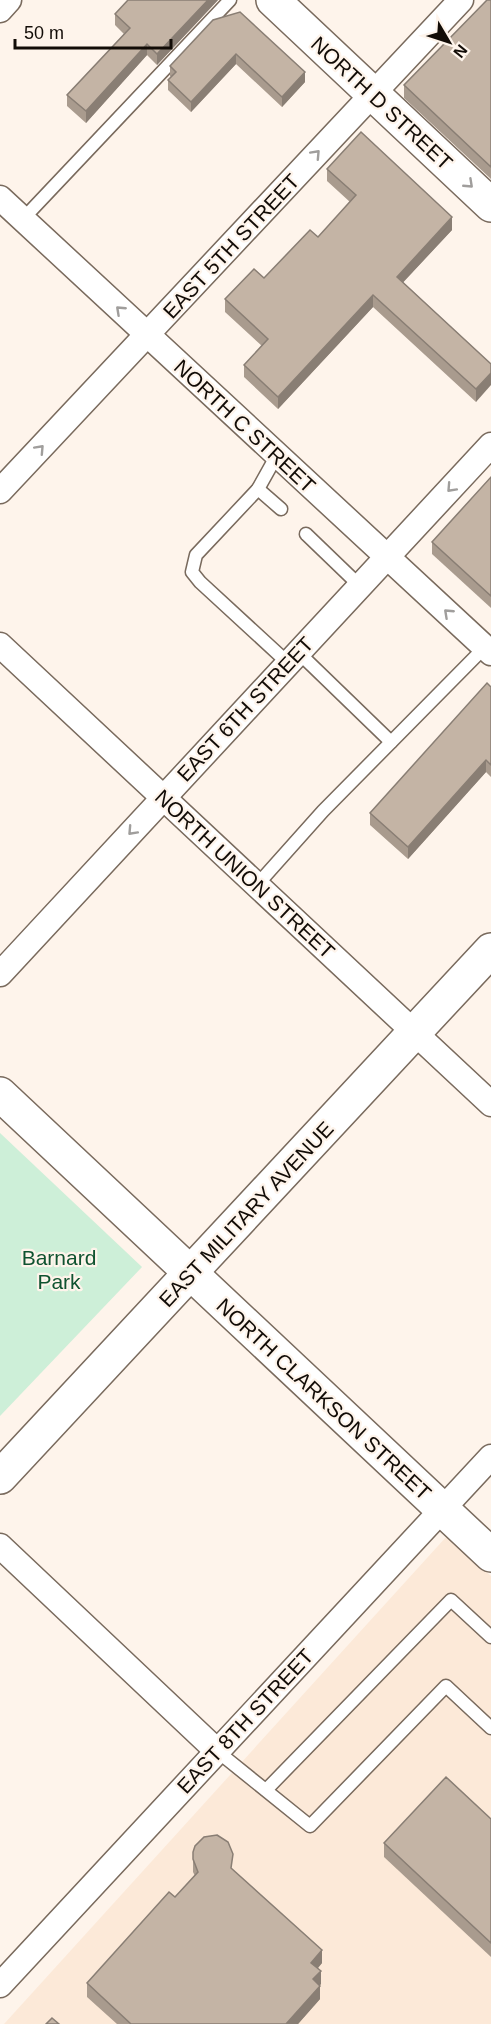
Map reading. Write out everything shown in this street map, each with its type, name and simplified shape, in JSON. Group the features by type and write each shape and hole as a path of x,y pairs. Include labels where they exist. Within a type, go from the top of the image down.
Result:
{"main road":[{"name":"NORTH D STREET","path":"273,0 491,205"},
{"name":"EAST MILITARY AVENUE","path":"0,1477 491,950"},
{"name":"NORTH CLARKSON STREET","path":"0,1095 491,1556"}],"street":[{"path":"0,10 9,0"},
{"name":"EAST 5TH STREET","path":"0,491 461,0"},
{"name":"NORTH C STREET","path":"0,198 488,650"},
{"name":"EAST 6TH STREET","path":"0,974 491,446"},
{"name":"NORTH UNION STREET","path":"0,645 491,1104"},
{"name":"EAST 8TH STREET","path":"0,1985 491,1457"},
{"path":"0,1546 217,1751"}],"lane":[{"path":"23,219 230,0"},
{"path":"277,455 258,489 196,555 192,572 200,582 391,742"},
{"path":"258,489 281,509"},
{"path":"306,534 360,586"},
{"path":"257,885 323,811 391,742 488,650"},
{"path":"266,1790 451,1600 491,1637"},
{"path":"217,1751 310,1826 446,1686 491,1728"}],"shaded area":[{"path":"447,1536 491,1576 491,2024 4,2024"}],"green space":[{"name":"Barnard Park","path":"0,1133 142,1267 0,1416"}],"building":[{"path":"128,0 208,0 157,54 147,44 86,111 67,95 130,28 115,14"},
{"path":"487,0 491,0 491,167 404,85"},
{"path":"240,12 305,72 282,97 236,54 191,102 168,80 176,72 170,66 213,20"},
{"path":"361,132 452,217 397,277 491,364 491,373 476,389 373,295 278,397 244,365 268,339 225,299 254,269 264,278 310,230 318,237 356,195 327,169"},
{"path":"491,477 491,596 432,542"},
{"path":"487,683 491,687 491,765 486,760 408,847 370,813"},
{"path":"446,1777 491,1819 491,1943 384,1843"},
{"path":"217,1835 228,1842 233,1854 231,1868 322,1950 311,1963 321,1971 313,1979 320,1986 286,2024 131,2024 87,1983 169,1892 175,1897 198,1872 193,1859 195,1846 204,1837"},
{"path":"52,2018 59,2024 46,2024"}]}
